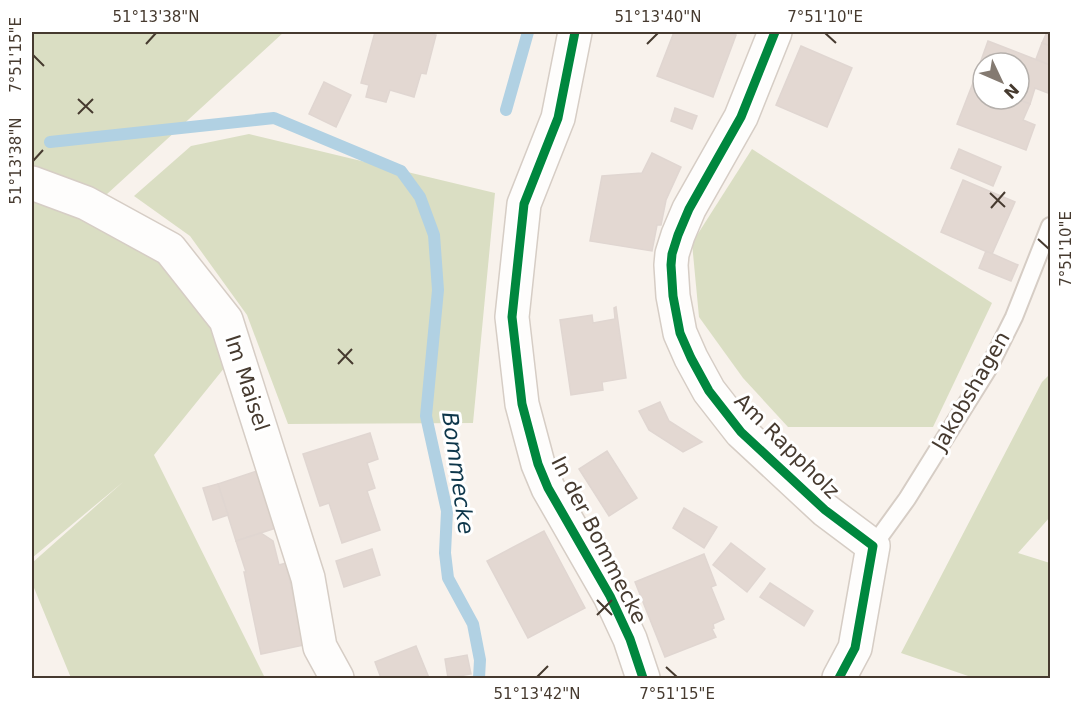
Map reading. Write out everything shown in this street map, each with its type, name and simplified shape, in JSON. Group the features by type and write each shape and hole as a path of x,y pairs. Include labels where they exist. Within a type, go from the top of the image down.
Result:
{"street":[{"name":"In der Bommecke","path":"575,32 558,118 524,204 512,317 522,404 538,464 548,488 610,596 630,639 643,678"},
{"name":"Am Rappholz","path":"775,32 741,117 689,209 678,235 670,265 680,333 709,392 741,432 825,510 873,546"},
{"name":"Im Maisel","path":"32,183 86,203 170,249 226,320 308,578 320,646 337,678"},
{"path":"839,678 855,648 873,546"}],"lane":[{"name":"Jakobshagen","path":"873,546 907,499 988,369 1014,317 1050,226"}],"green space":[{"path":"32,32 284,32 83,216 163,261 214,320 225,367 154,455 265,678 71,678 32,583 32,563 123,482 32,558"},
{"path":"249,134 495,193 473,423 288,424 247,315 190,236 134,196 191,146"},
{"path":"752,149 992,303 933,427 788,427 743,378 699,317 692,243"},
{"path":"1050,374 1050,517 1018,553 1050,563 1050,678 974,678 901,653 1042,382"}],"building":[{"path":"375,32 432,32 431,34 436,35 426,74 421,73 414,97 390,90 386,102 366,97 369,85 361,83"},
{"path":"674,32 726,32 736,35 713,97 657,76"},
{"path":"1047,32 1050,32 1050,46 1042,43"},
{"path":"988,41 1014,51 984,51"},
{"path":"1042,43 1050,46 1050,65 1036,59"},
{"path":"801,46 852,68 827,127 776,105"},
{"path":"1031,58 1050,65 1048,93 1035,88 1031,101"},
{"path":"324,82 351,95 336,127 309,114"},
{"path":"971,88 971,111 1027,111 1023,120 1035,125 1026,150 957,124"},
{"path":"675,108 697,116 692,129 671,121"},
{"path":"959,149 1001,167 993,186 951,168"},
{"path":"652,153 681,167 666,200 661,225 657,225 652,251 590,241 602,176 642,173"},
{"path":"963,180 1015,202 992,254 941,232"},
{"path":"986,251 1018,265 1011,281 979,268"},
{"path":"616,307 626,378 602,382 603,390 571,395 560,320 592,315 593,323 615,319 614,308"},
{"path":"660,402 669,421 702,442 683,452 649,430 639,411"},
{"path":"370,433 378,459 367,463 375,488 367,491 380,530 342,543 329,503 320,506 303,454"},
{"path":"607,451 637,498 609,516 579,469"},
{"path":"257,471 276,528 236,541 218,484"},
{"path":"218,484 228,515 213,520 203,488"},
{"path":"684,508 717,527 704,548 673,528"},
{"path":"544,531 585,608 528,638 487,561"},
{"path":"261,533 273,541 279,565 286,563 304,645 261,654 244,572 246,572 236,541"},
{"path":"731,543 765,569 747,592 713,565"},
{"path":"372,549 380,575 344,587 336,561"},
{"path":"704,554 716,585 711,587 724,619 713,624 712,629 716,637 665,657 635,582"},
{"path":"770,583 813,611 804,626 760,597"},
{"path":"416,646 429,678 381,678 375,662"},
{"path":"467,655 471,674 448,678 445,659"}],"waterway":[{"name":"Bommecke","path":"506,110 528,32"},
{"name":"Bommecke","path":"50,142 274,118 401,171 420,197 434,235 438,290 426,416 447,511 445,553 448,578 473,624 480,660 479,678"}],"cycle path":[{"path":"575,32 558,118 524,204 512,317 522,404 538,464 548,488 610,596 630,639 643,678"},
{"path":"775,32 741,117 689,209 678,235 671,265 673,296 680,333 691,358 709,391 741,432 825,510 873,546 855,648 839,678"}]}
